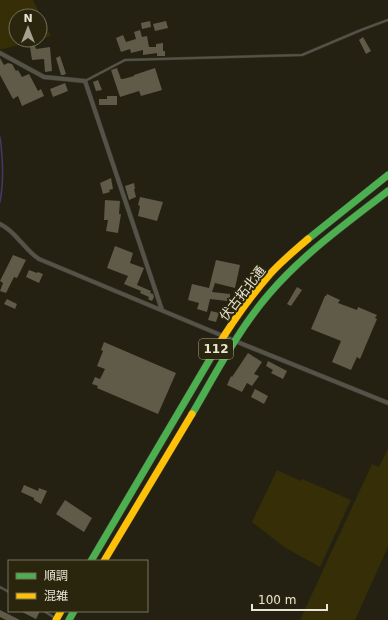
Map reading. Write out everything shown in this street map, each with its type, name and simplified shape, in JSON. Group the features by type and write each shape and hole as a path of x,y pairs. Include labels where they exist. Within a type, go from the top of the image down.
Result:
{"main road":[{"name":"伏古拓北通","path":"91,560 224,336 252,296 282,262 388,175"},
{"name":"伏古拓北通","path":"105,560 235,341 259,307 286,276 320,245 388,191"}],"street":[{"path":"0,53 44,77 85,81 162,310"},
{"path":"0,224 9,229 32,255 39,259 388,403"}],"lane":[{"path":"85,81 125,60 302,55 360,30 388,20"},
{"path":"46,612 56,619"}],"shaded area":[{"path":"0,0 33,0 37,8 8,8 8,48 0,50"},
{"path":"48,30 51,36 48,37"},
{"path":"387,450 388,547 355,620 300,620 372,464 379,467"},
{"path":"277,470 351,500 320,567 284,547 252,522"}],"building":[{"path":"150,21 151,27 142,29 141,23"},
{"path":"166,21 168,28 155,31 153,24"},
{"path":"140,30 142,37 147,36 149,47 156,47 156,44 163,43 163,51 165,51 165,56 157,56 157,53 143,55 143,50 131,53 130,49 121,52 116,38 123,35 126,42 136,39 134,32"},
{"path":"363,37 371,51 366,54 359,40"},
{"path":"50,47 52,71 45,72 44,59 32,60 30,48 36,49"},
{"path":"60,56 66,74 63,75 61,75 56,58"},
{"path":"0,58 4,65 8,63 12,64 22,77 29,74 38,91 41,89 44,96 22,106 18,96 13,99 0,75"},
{"path":"117,68 121,79 123,79 155,68 162,90 141,96 139,91 120,97 111,70"},
{"path":"98,80 102,90 96,91 93,82"},
{"path":"65,83 68,91 53,97 50,89"},
{"path":"107,96 117,96 117,105 99,105 99,99 107,99"},
{"path":"111,178 113,189 109,190 110,192 103,194 100,183"},
{"path":"134,183 136,197 129,200 125,186"},
{"path":"140,197 163,202 157,221 138,216"},
{"path":"105,200 120,201 119,214 121,214 118,233 106,231 108,220 104,220"},
{"path":"115,246 133,253 130,263 144,268 137,285 151,291 150,293 153,294 154,297 152,301 148,299 149,297 140,293 141,291 124,284 128,276 107,268"},
{"path":"13,255 26,260 17,278 14,277 6,293 0,291 3,283 0,281"},
{"path":"216,260 240,265 235,288 215,283 212,292 230,294 230,298 227,298 227,301 210,299 207,312 197,309 199,303 188,300 192,284 209,288"},
{"path":"29,270 43,274 39,283 26,277"},
{"path":"297,287 302,290 291,306 287,304"},
{"path":"327,294 340,300 338,303 357,310 358,307 377,315 375,318 377,319 360,359 357,357 351,370 332,362 341,341 311,329"},
{"path":"7,299 17,304 15,309 4,304"},
{"path":"211,311 219,313 216,322 208,320"},
{"path":"104,342 176,373 158,414 97,388 98,386 92,384 95,377 100,379 105,369 97,366 103,351 101,350"},
{"path":"248,353 262,362 254,374 259,376 252,386 247,383 242,392 227,385 231,376 232,377"},
{"path":"268,361 287,371 283,379 271,373 273,370 266,366"},
{"path":"255,389 268,396 264,404 251,397"},
{"path":"24,485 38,491 39,488 47,491 41,504 34,500 34,498 21,492"},
{"path":"65,500 92,518 84,532 56,514"},
{"path":"0,610 20,620 6,620 0,617"},
{"path":"22,612 40,612 36,619"}],"waterway":[{"path":"0,137 3,170 0,202"}],"traffic: fast":[{"path":"308,239 388,175"},
{"path":"192,414 237,337 247,322 282,279 341,227 388,191"},
{"path":"92,560 213,354"},
{"path":"69,620 73,612"}],"traffic: slow":[{"path":"213,354 240,312 263,282 293,251 308,239"},
{"path":"105,560 192,414"},
{"path":"56,620 60,612"}]}
